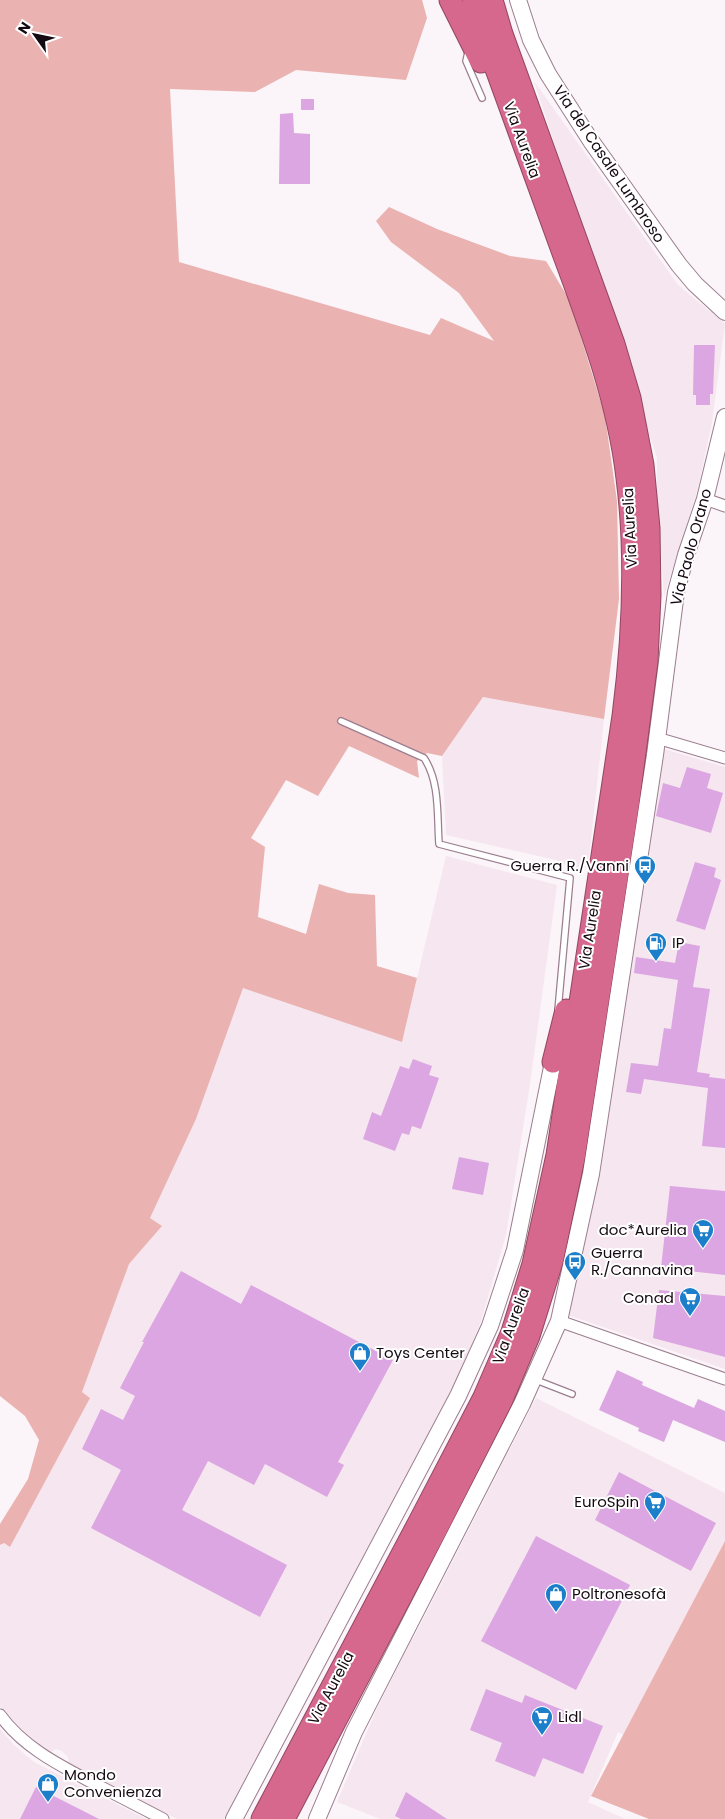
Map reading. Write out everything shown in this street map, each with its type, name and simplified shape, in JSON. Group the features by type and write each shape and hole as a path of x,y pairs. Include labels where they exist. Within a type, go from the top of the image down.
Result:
{"highway":[{"path":"450,0 518,129"},
{"name":"Via Aurelia","path":"262,1819 484,1397 512,1332 533,1264 556,1155 623,716 630,654 632,533 627,478 614,402 578,293 480,25 474,0"},
{"name":"Via Aurelia","path":"284,1819 436,1530 502,1400 530,1336 552,1262 574,1158 628,806 647,662 650,595 649,528 643,465 630,398 614,344 502,34 492,0"},
{"path":"553,1062 578,962 590,928"}],"street":[{"name":"Via del Casale Lumbroso","path":"518,0 537,55 579,123 675,261 695,284 725,312"},
{"name":"Via Paolo Orano","path":"657,738 676,592 705,500 725,417"},
{"path":"705,500 725,506"},
{"path":"317,1819 354,1732 534,1379 559,1321 591,1174 657,738 725,758"},
{"name":"Via Aurelia","path":"234,1819 458,1396 490,1326 515,1250 553,1062"},
{"path":"559,1321 725,1379"},
{"path":"0,1715 8,1726 33,1749 63,1767 163,1819"}],"lane":[{"path":"471,43 466,61 482,98"},
{"path":"341,721 424,758 431,768 434,780 438,844 570,878 553,1062"},
{"path":"534,1379 572,1394"}],"shaded area":[{"path":"0,0 422,0 427,18 406,80 296,70 255,92 170,89 179,262 430,335 441,318 494,341 459,293 391,242 376,221 389,207 437,229 510,256 546,261 570,301 605,416 617,501 619,599 604,719 483,697 442,756 427,753 417,761 419,778 349,746 318,796 286,780 251,838 265,847 258,917 306,934 319,884 348,893 375,895 377,966 417,978 402,1042 243,988 196,1119 150,1218 162,1226 129,1264 82,1392 90,1398 10,1547 4,1543 0,1545 0,1524 28,1479 39,1440 25,1416 0,1396"},
{"path":"534,81 678,285 725,324 712,422 698,488 664,596 657,501 657,458"},
{"path":"483,697 604,719 588,867 575,870 556,860 446,835 442,756"},
{"path":"664,749 725,767 725,1369 568,1315"},
{"path":"446,856 557,885 530,1084 506,1235 481,1321 459,1375 224,1819 177,1819 69,1764 68,1757 62,1751 56,1749 48,1754 17,1727 0,1706 0,1546 4,1543 10,1547 90,1398 82,1392 101,1338 129,1264 162,1226 150,1218 196,1119 243,987 402,1042"},
{"path":"536,1398 725,1493 725,1546 634,1740 618,1732 588,1802 625,1819 380,1819 337,1802 375,1713"},
{"path":"725,1541 725,1819 649,1819 591,1796"},
{"path":"0,1729 14,1745 34,1762 146,1819 0,1819"}],"building":[{"path":"301,99 314,99 314,110 301,110"},
{"path":"293,113 294,133 310,134 310,184 279,184 280,114"},
{"path":"694,345 715,345 713,394 710,394 710,405 696,405 696,395 693,395"},
{"path":"687,767 711,774 707,788 723,793 711,833 656,816 663,783 680,788"},
{"path":"695,862 716,868 714,877 721,880 705,930 676,921"},
{"path":"679,942 700,946 693,987 710,989 697,1072 710,1074 709,1077 725,1079 725,1148 702,1146 708,1088 644,1079 641,1094 626,1092 631,1063 658,1066 664,1028 671,1029 678,980 634,973 636,957 675,963"},
{"path":"413,1059 432,1066 429,1075 439,1078 421,1129 412,1126 409,1135 402,1133 395,1151 363,1139 372,1112 381,1116 400,1066 409,1069"},
{"path":"459,1157 489,1163 483,1195 452,1189"},
{"path":"670,1186 725,1191 725,1275 661,1268"},
{"path":"181,1271 241,1304 251,1285 393,1360 338,1462 344,1465 327,1497 265,1464 254,1485 208,1461 182,1510 287,1565 260,1617 91,1528 121,1470 82,1449 101,1409 123,1420 135,1396 120,1388 144,1342 142,1342"},
{"name":"Conad","path":"659,1290 725,1296 725,1357 653,1338"},
{"path":"617,1370 643,1382 642,1385 694,1408 698,1399 725,1411 725,1442 673,1420 664,1442 638,1431 639,1428 599,1410"},
{"name":"EuroSpin","path":"619,1472 716,1523 691,1571 595,1520"},
{"name":"Poltronesofà","path":"536,1536 630,1585 576,1690 481,1641"},
{"name":"Lidl","path":"486,1689 522,1703 525,1695 603,1726 583,1774 543,1758 535,1777 495,1761 502,1743 470,1730"},
{"name":"Mondo Convenienza","path":"36,1787 99,1819 20,1819"},
{"path":"406,1792 447,1819 401,1819 395,1816"}],"place":[{"name":"Guerra R./Vanni","path":"645,885"},
{"name":"IP","path":"656,962"},
{"name":"doc*Aurelia","path":"703,1249"},
{"name":"Guerra R./Cannavina","path":"575,1281"},
{"name":"Conad","path":"690,1317"},
{"name":"Toys Center","path":"360,1372"},
{"name":"EuroSpin","path":"655,1521"},
{"name":"Poltronesofà","path":"556,1613"},
{"name":"Lidl","path":"542,1736"},
{"name":"Mondo Convenienza","path":"48,1803"}]}
